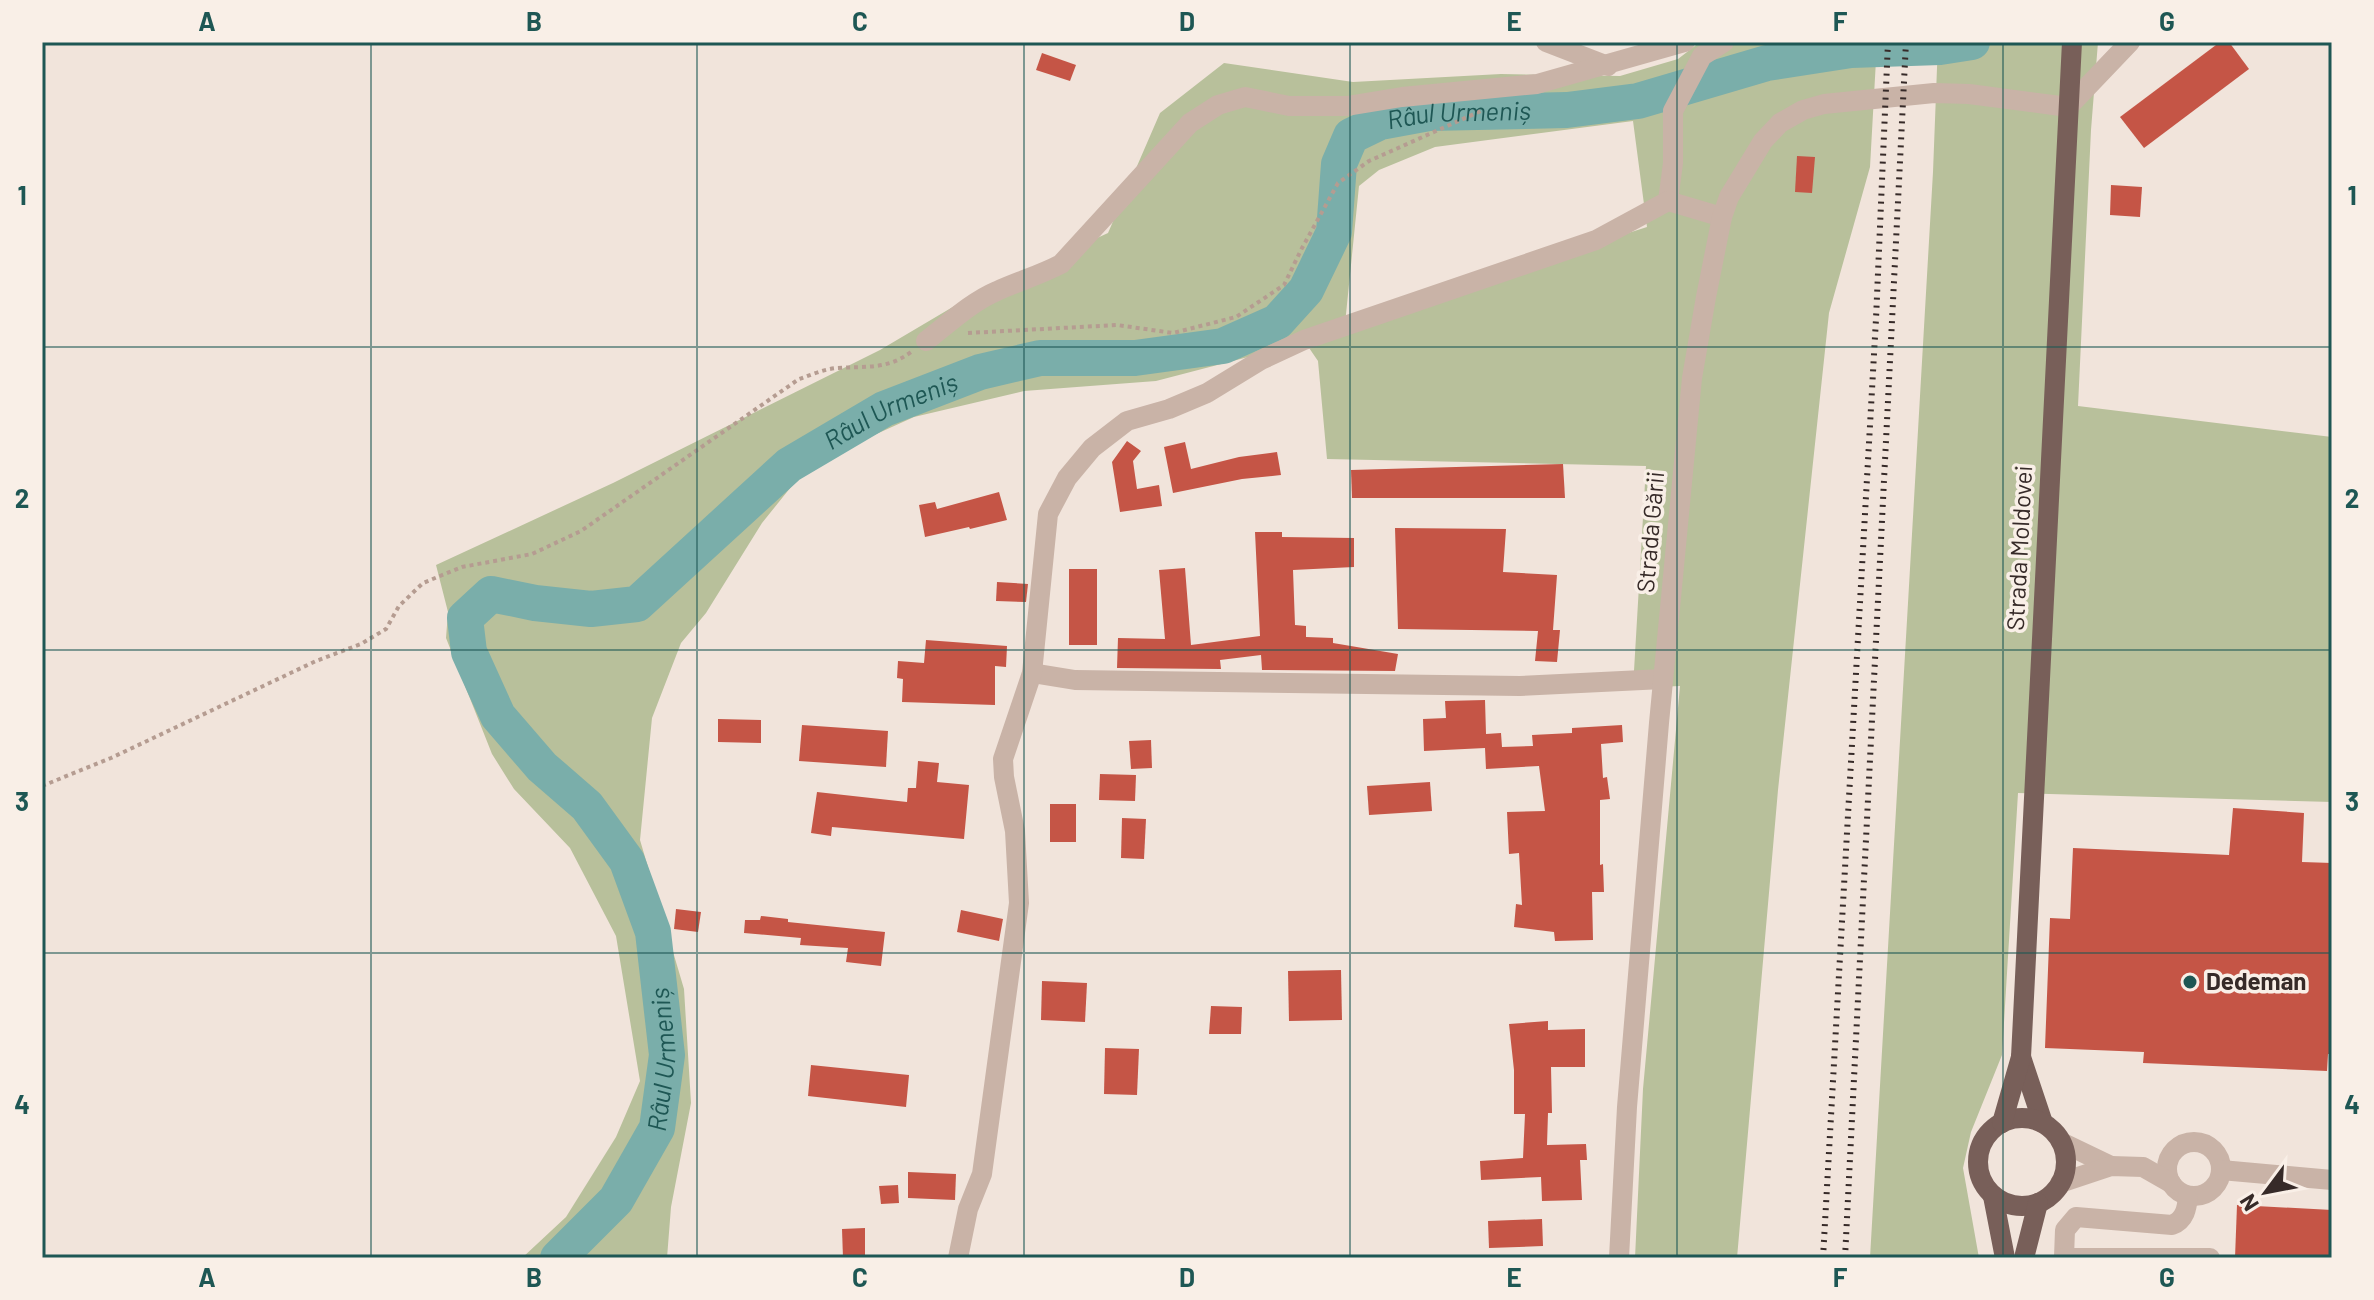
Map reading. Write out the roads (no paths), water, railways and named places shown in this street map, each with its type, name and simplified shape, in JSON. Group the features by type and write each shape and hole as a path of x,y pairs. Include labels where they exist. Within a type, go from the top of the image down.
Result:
{"main road":[{"name":"Strada Moldovei","path":"2002,1123 2021,1057 2072,42"},
{"name":"Strada Moldovei","path":"2021,1057 2043,1123"},
{"path":"1993,1196 2007,1204 2020,1206 2038,1203 2060,1183 2066,1165 2061,1142 2043,1123 2021,1118 2002,1123 1990,1132 1978,1153 1980,1177 1993,1196 2005,1258"},
{"path":"2024,1258 2038,1203"}],"street":[{"path":"1546,42 1608,66"},
{"path":"926,341 995,291 1061,264 1190,123 1218,105 1245,97 1289,106 1347,106 1402,97 1537,84 1685,42"},
{"path":"1668,201 1674,153 1673,111 1702,56 1724,42"},
{"path":"2068,107 2130,42"},
{"name":"Strada Gării","path":"1619,1258 1627,1107 1692,378 1722,217 1735,185 1763,141 1780,123 1803,110 1858,99 1934,93 1969,94 2068,107"},
{"path":"958,1258 968,1209 982,1174 1019,903 1015,831 1003,759 1032,673 1048,514 1067,478 1092,448 1127,421 1169,409 1207,393 1261,360 1304,340 1596,240 1668,201 1722,217"},
{"path":"1032,673 1075,680 1520,686 1663,679"},
{"path":"2143,1167 2181,1144 2195,1141 2214,1150 2219,1159 2221,1170 2214,1187 2207,1193 2188,1196 2179,1192 2166,1174 2171,1152"},
{"path":"2061,1142 2111,1166"},
{"path":"2060,1183 2111,1166 2143,1167 2171,1183"},
{"path":"2221,1170 2332,1180"},
{"path":"2188,1196 2186,1210 2179,1222 2172,1225 2076,1217 2065,1230 2064,1258 2210,1258"}],"waterway":[{"name":"Râul Urmeniș","path":"558,1258 616,1200 657,1128 667,1055 653,932 627,861 587,806 542,767 498,716 469,652 465,618 491,594 591,609 637,604 789,465 884,409 980,372 1040,358 1135,358 1223,346 1277,322 1306,290 1334,232 1339,164 1351,136 1380,122 1429,113 1567,110 1638,101 1767,63 1851,50 1940,47 1972,42"}],"railway":[{"path":"1823,1258 1876,319 1888,42"},
{"path":"1845,1258 1906,42"}],"place":[{"name":"Dedeman","path":"2190,982"}]}
